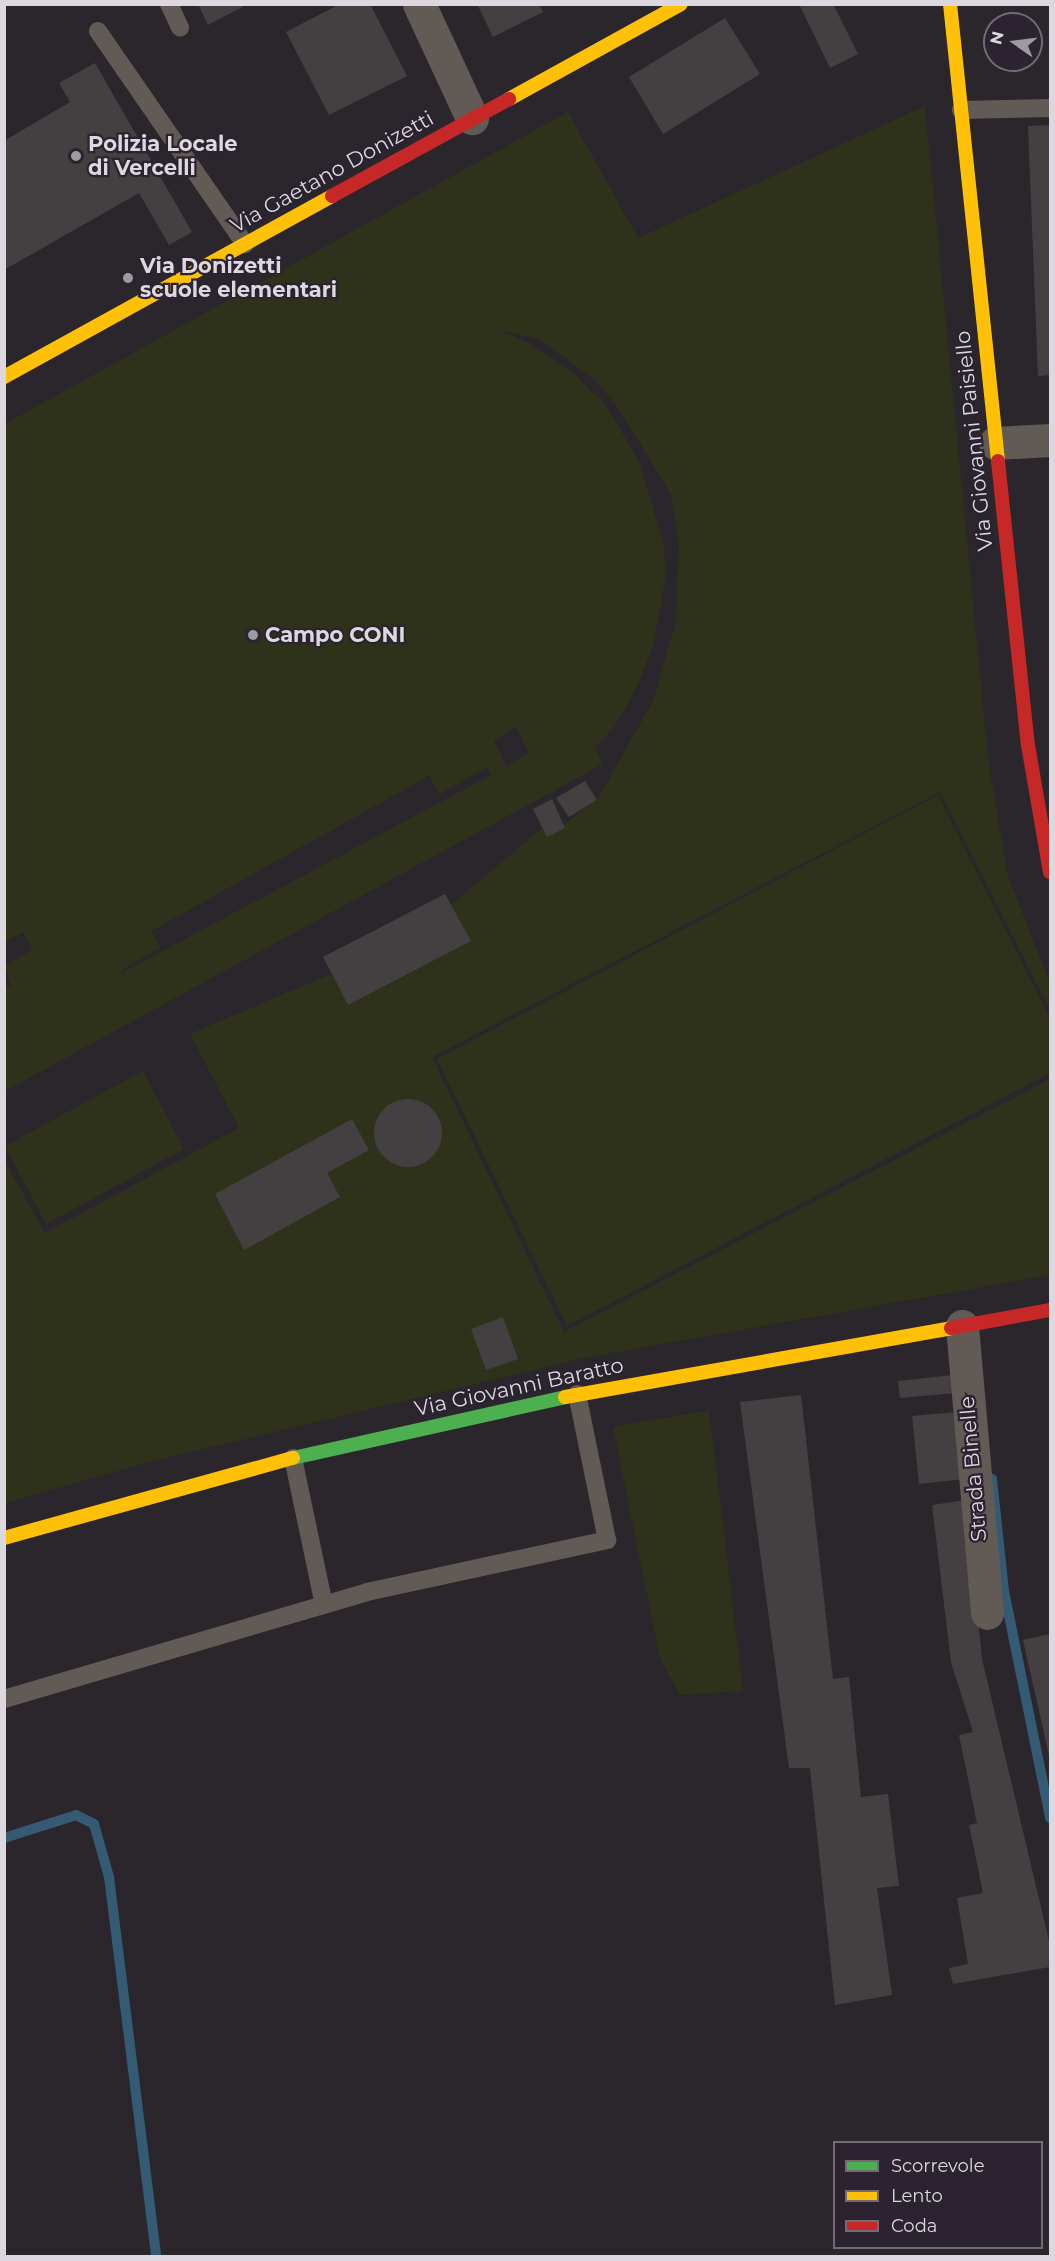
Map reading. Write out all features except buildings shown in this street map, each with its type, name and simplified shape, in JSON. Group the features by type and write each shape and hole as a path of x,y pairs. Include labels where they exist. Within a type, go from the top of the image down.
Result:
{"street":[{"path":"419,4 472,117"},
{"name":"Via Gaetano Donizetti","path":"4,377 472,117 681,4"},
{"name":"Via Giovanni Paisiello","path":"950,4 1028,745 1050,872"},
{"path":"995,443 1050,440"},
{"name":"Via Giovanni Baratto","path":"4,1538 293,1458 578,1394 1050,1310"},
{"name":"Strada Binelle","path":"962,1326 987,1613"}],"lane":[{"path":"169,4 180,28"},
{"path":"98,32 245,244"},
{"path":"961,110 1050,108"},
{"path":"4,1699 324,1605 608,1540 578,1394"},
{"path":"293,1458 324,1605"}],"green space":[{"path":"925,106 988,759 1007,873 1050,984 1050,1010 940,792 432,1057 564,1332 1050,1079 1050,1275 584,1358 153,1461 5,1503 5,1161 45,1233 239,1128 190,1034 331,974 348,1005 471,941 451,905 542,828 547,837 597,800 653,701 676,620 679,545 671,494 615,403 592,378 541,340 496,329 529,343 571,371 605,404 638,459 663,541 666,574 654,643 637,687 615,726 595,748 603,764 5,1091 5,986 11,986 5,966 33,950 23,932 5,942 5,424 568,112 638,238","holes":["516,727 529,752 506,767 494,741","487,767 491,775 122,973 121,970 160,948 151,931 429,776 439,794"]},
{"path":"938,795 1050,1019 1050,1073 567,1326 437,1059"},
{"path":"143,1071 184,1149 46,1224 5,1146"},
{"path":"709,1410 743,1691 680,1695 660,1658 613,1427"}],"waterway":[{"path":"992,1479 1004,1591 1050,1818"},
{"path":"4,1838 76,1815 94,1824 109,1877 156,2256"}],"traffic: fast":[{"path":"293,1458 565,1397"}],"traffic: slow":[{"path":"509,99 681,4"},
{"path":"950,4 998,461"},
{"path":"4,377 332,196"},
{"path":"565,1397 951,1328"},
{"path":"4,1538 293,1458"}],"traffic: jam":[{"path":"332,196 509,99"},
{"path":"998,461 1028,745 1050,872"},
{"path":"951,1328 1050,1310"}],"place":[{"name":"Polizia Locale di Vercelli","path":"76,156"},
{"name":"Via Donizetti scuole elementari","path":"128,278"},
{"name":"Campo CONI","path":"253,635"}]}
